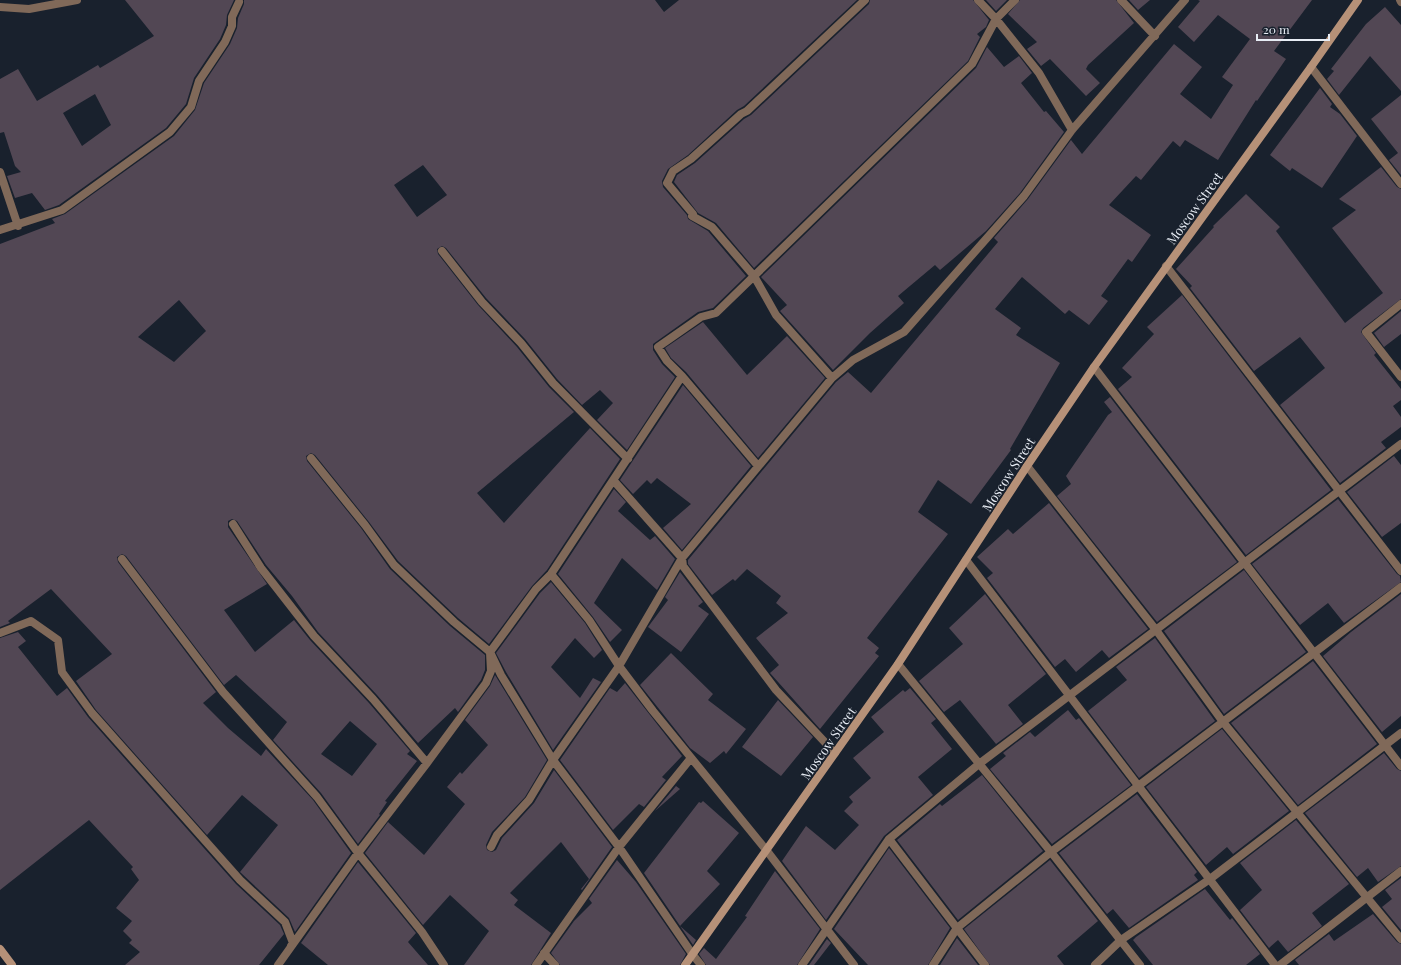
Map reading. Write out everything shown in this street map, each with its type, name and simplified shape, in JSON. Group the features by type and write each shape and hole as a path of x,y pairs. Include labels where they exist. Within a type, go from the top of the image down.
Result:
{"main road":[{"name":"Moscow Street","path":"685,965 898,664 1027,466 1094,367 1358,0"},
{"path":"0,949 12,965"}],"street":[{"path":"0,7 29,9 76,0"},
{"path":"832,378 776,315 754,276 712,227 692,216 693,214 667,183 673,171 691,159 741,114 747,111 865,0"},
{"path":"978,0 996,19 1039,73 1072,130"},
{"path":"758,466 682,376 667,361 658,347 701,316 716,313 826,204 899,136 972,64 996,19 1015,0"},
{"path":"1121,0 1155,36"},
{"path":"491,847 497,835 529,800 553,760 619,666 682,558 832,378 853,360 904,332 1024,196 1072,130 1185,0"},
{"path":"0,230 18,226 62,210 170,132 191,107 199,81 226,42 232,26 232,17 239,2"},
{"path":"1311,67 1401,184"},
{"path":"0,172 18,226"},
{"path":"442,251 482,302 521,343 553,383 628,459"},
{"path":"1166,266 1401,571"},
{"path":"1401,304 1366,332 1401,377"},
{"path":"1094,367 1401,766"},
{"path":"278,965 292,942 358,852 428,763 486,683 491,671 490,652 536,589 551,574 614,481 682,376"},
{"path":"802,965 889,839 979,764 1245,564 1401,444"},
{"path":"312,458 365,525 394,565 454,622 490,652 501,675 553,760 619,847 700,965"},
{"path":"1027,466 1156,630 1223,722 1296,813 1401,939"},
{"path":"614,481 682,558 683,566 776,690 835,753"},
{"path":"234,524 261,568 314,636 373,699 428,763"},
{"path":"122,559 223,692 317,797 358,852 422,932 444,965"},
{"path":"966,560 1275,965"},
{"path":"551,574 589,620 619,666 691,758 767,850 854,965"},
{"path":"933,965 958,928 1051,852 1401,587"},
{"path":"0,633 31,621 58,640 62,672 92,713 240,880 285,922 292,942 284,965"},
{"path":"898,664 1051,852 1140,965"},
{"path":"1095,965 1121,940 1210,879 1386,746 1401,733"},
{"path":"536,965 619,847 691,758"},
{"path":"889,839 985,965"},
{"path":"1280,965 1401,871"},
{"path":"544,953 555,965"}],"building":[{"path":"125,0 234,0 227,15 226,25 220,39 194,78 186,104 166,128 59,205 45,210 32,193 15,198 7,176 21,172 15,166 4,132 0,133 0,79 18,69 37,101 98,65 100,68 154,36","holes":["95,94 111,125 82,146 63,113"]},
{"path":"244,0 655,0 664,12 679,0 857,0 744,106 737,110 688,155 668,169 662,181 663,187 687,215 688,219 708,231 746,276 713,308 698,312 653,344 653,350 662,364 675,377 627,450 597,420 613,403 600,390 582,405 557,379 525,339 486,298 446,248 442,246 437,249 438,254 478,305 517,347 549,387 574,412 477,493 504,523 590,428 620,459 547,570 532,586 489,644 458,618 398,561 369,522 315,455 311,453 306,456 307,461 361,528 390,569 450,626 485,655 485,670 481,680 458,712 455,708 418,743 377,695 318,632 292,596 266,565 237,521 232,519 228,521 228,527 267,584 224,610 255,652 294,620 310,640 369,703 410,751 407,754 417,761 385,801 387,802 379,814 380,815 358,844 321,793 273,740 287,722 236,675 224,685 126,556 122,554 117,557 118,562 216,692 203,703 228,728 261,756 266,749 313,800 351,853 295,932 289,918 240,872 278,825 242,795 207,835 96,710 76,681 112,654 51,589 8,621 10,623 0,627 0,244 55,223 52,219 65,214 174,136 195,110 204,83 230,44 237,28 238,18 244,4","holes":["423,165 447,195 417,217 394,185","179,300 206,331 174,362 138,337","350,721 377,744 352,776 321,754"]},
{"path":"870,0 973,0 989,20 986,27 977,34 980,37 968,61 754,268 716,223 698,213 674,182 677,175 695,163 744,119 751,115 869,4"},
{"path":"986,0 1007,0 996,11"},
{"path":"1020,0 1116,0 1134,23 1088,65 1086,69 1100,83 1086,96 1050,59 1041,66 1027,49 1037,42 1008,14"},
{"path":"1129,0 1150,0 1138,10"},
{"path":"1198,0 1312,0 1274,51 1286,59 1257,101 1256,100 1218,160 1185,140 1180,147 1173,141 1141,180 1136,176 1109,205 1151,235 1132,262 1128,259 1101,296 1108,301 1089,325 1069,310 1065,314 1022,277 995,309 1021,328 1016,335 1060,363 1010,449 1011,450 971,504 938,480 918,512 948,534 867,638 879,648 875,653 879,656 820,729 770,673 779,665 756,638 788,613 776,603 781,596 747,569 735,581 733,579 712,595 688,564 688,560 836,382 848,372 871,393 998,242 994,238 1028,199 1071,140 1082,154 1174,44 1202,67 1180,94 1211,119 1233,85 1222,77 1250,39 1218,15 1194,42 1178,27 1200,1"},
{"path":"1385,7 1401,25 1401,91 1370,56 1339,95 1327,79 1334,71 1331,69 1366,24"},
{"path":"987,47 1004,67 1019,56 1032,73 1021,83 1044,112 1046,111 1064,132 1020,193 986,231 940,270 935,265 898,296 904,303 870,333 833,370 780,311 787,305 761,277 976,68"},
{"path":"1320,88 1332,104 1330,107 1340,114 1357,136 1322,188 1292,168 1290,171 1270,155"},
{"path":"1401,95 1401,175 1389,160 1398,153 1371,119"},
{"path":"1381,167 1397,187 1401,189 1401,299 1363,328 1361,332 1376,353 1374,355 1401,389 1401,400 1393,406 1401,417 1401,427 1381,442 1386,448 1340,483 1280,405 1325,368 1300,337 1254,371 1190,288 1192,286 1176,269 1214,227 1213,226 1246,194 1280,227 1276,231 1345,323 1383,293 1332,228 1356,210 1339,199"},
{"path":"1182,295 1331,490 1246,555 1118,389 1132,377 1122,368 1154,334 1147,327"},
{"path":"1401,311 1401,334 1384,347 1374,333"},
{"path":"703,322 747,375 787,336 825,378 758,458 686,372 671,358 665,348"},
{"path":"683,385 751,466 682,550 663,528 691,504 657,478 651,484 647,480 633,494 620,480"},
{"path":"1110,397 1237,562 1157,622 1057,496 1071,484 1066,476 1108,415 1112,412 1104,402"},
{"path":"1394,456 1401,465 1401,523 1382,537 1347,492"},
{"path":"614,489 626,502 618,511 650,540 655,536 675,559 657,590 622,558 594,603 622,630 610,642 593,617 558,574"},
{"path":"1338,499 1400,576 1401,582 1344,623 1328,603 1300,625 1252,564"},
{"path":"1049,503 1148,629 1109,658 1102,650 1076,672 1065,659 1055,667 987,578 993,573 977,557 1008,529 1013,534"},
{"path":"1244,570 1306,652 1224,714 1164,631"},
{"path":"680,572 703,602 698,606 709,614 681,652 648,627 668,600 665,597"},
{"path":"551,582 585,623 602,650 594,658 575,638 551,667 580,698 593,678 601,682 553,750 496,653 540,593"},
{"path":"985,594 1046,674 1008,705 1023,724 996,744 960,700 944,712 919,681 963,644 949,628"},
{"path":"1401,594 1401,716 1382,732 1323,656 1351,632"},
{"path":"18,632 26,641 18,647 57,696 67,688 88,717 236,884 280,925 284,934 259,965 125,965 140,952 129,943 132,940 123,931 132,921 116,908 139,880 131,869 133,867 89,820 0,890 0,638"},
{"path":"1155,638 1215,721 1139,778 1088,711 1127,680 1116,667"},
{"path":"671,653 713,694 708,700 746,729 726,754 724,751 710,763 690,748 640,685"},
{"path":"1313,661 1377,744 1298,805 1231,723"},
{"path":"495,675 547,760 525,797 492,832 486,845 487,850 492,852 496,850 502,838 534,803 554,770 612,847 582,890 581,889 589,879 561,842 510,893 518,900 514,905 551,933 531,965 464,965 489,931 450,895 423,925 365,853 388,822 424,855 465,804 447,787 460,772 462,774 488,745 465,720 490,686"},
{"path":"625,683 682,756 662,777 666,780 644,807 639,804 613,830 560,760 610,688 617,692"},
{"path":"910,688 936,719 931,723 952,749 918,777 933,795 884,836 826,920 782,861 806,826 835,850 859,825 844,811 853,802 849,797 871,778 853,758 884,732 871,717 903,690 905,692"},
{"path":"778,700 813,737 781,776 742,747"},
{"path":"1068,710 1076,720 1079,718 1131,785 1052,844 990,769 1006,756 1003,753 1030,732 1035,737"},
{"path":"1222,729 1289,811 1233,854 1227,847 1206,865 1146,787"},
{"path":"1384,753 1397,769 1401,771 1401,866 1378,882 1368,868 1357,877 1305,813"},
{"path":"982,775 1043,851 958,920 897,840 940,804 942,806"},
{"path":"676,786 680,789 655,811"},
{"path":"1137,794 1197,872 1194,875 1198,880 1129,928 1113,909 1107,914 1059,853"},
{"path":"703,801 739,833 707,871 720,884 680,926 644,873 699,802 701,803"},
{"path":"1296,820 1349,884 1312,913 1322,926 1288,952 1278,940 1269,948 1240,910 1262,890 1240,863"},
{"path":"889,848 950,928 928,965 868,965 834,929"},
{"path":"617,860 636,882 686,954 680,965 560,965 551,953 574,921 592,903 589,899"},
{"path":"1050,860 1098,921 1057,956 1064,965 990,965 964,929"},
{"path":"358,862 416,933 408,942 428,965 328,965 301,943"},
{"path":"775,871 820,929 797,965 706,965 699,954 704,948 716,959 747,917 745,916"},
{"path":"1401,878 1401,930 1382,907 1392,899 1385,890"},
{"path":"1205,889 1230,920 1232,918 1260,954 1246,965 1153,965 1133,940"},
{"path":"1373,914 1397,942 1401,944 1401,965 1299,965 1295,960 1329,934 1334,941"},
{"path":"680,926 696,940 693,945"},
{"path":"957,938 978,965 940,965"},
{"path":"827,939 831,943 814,965 809,965"}]}
